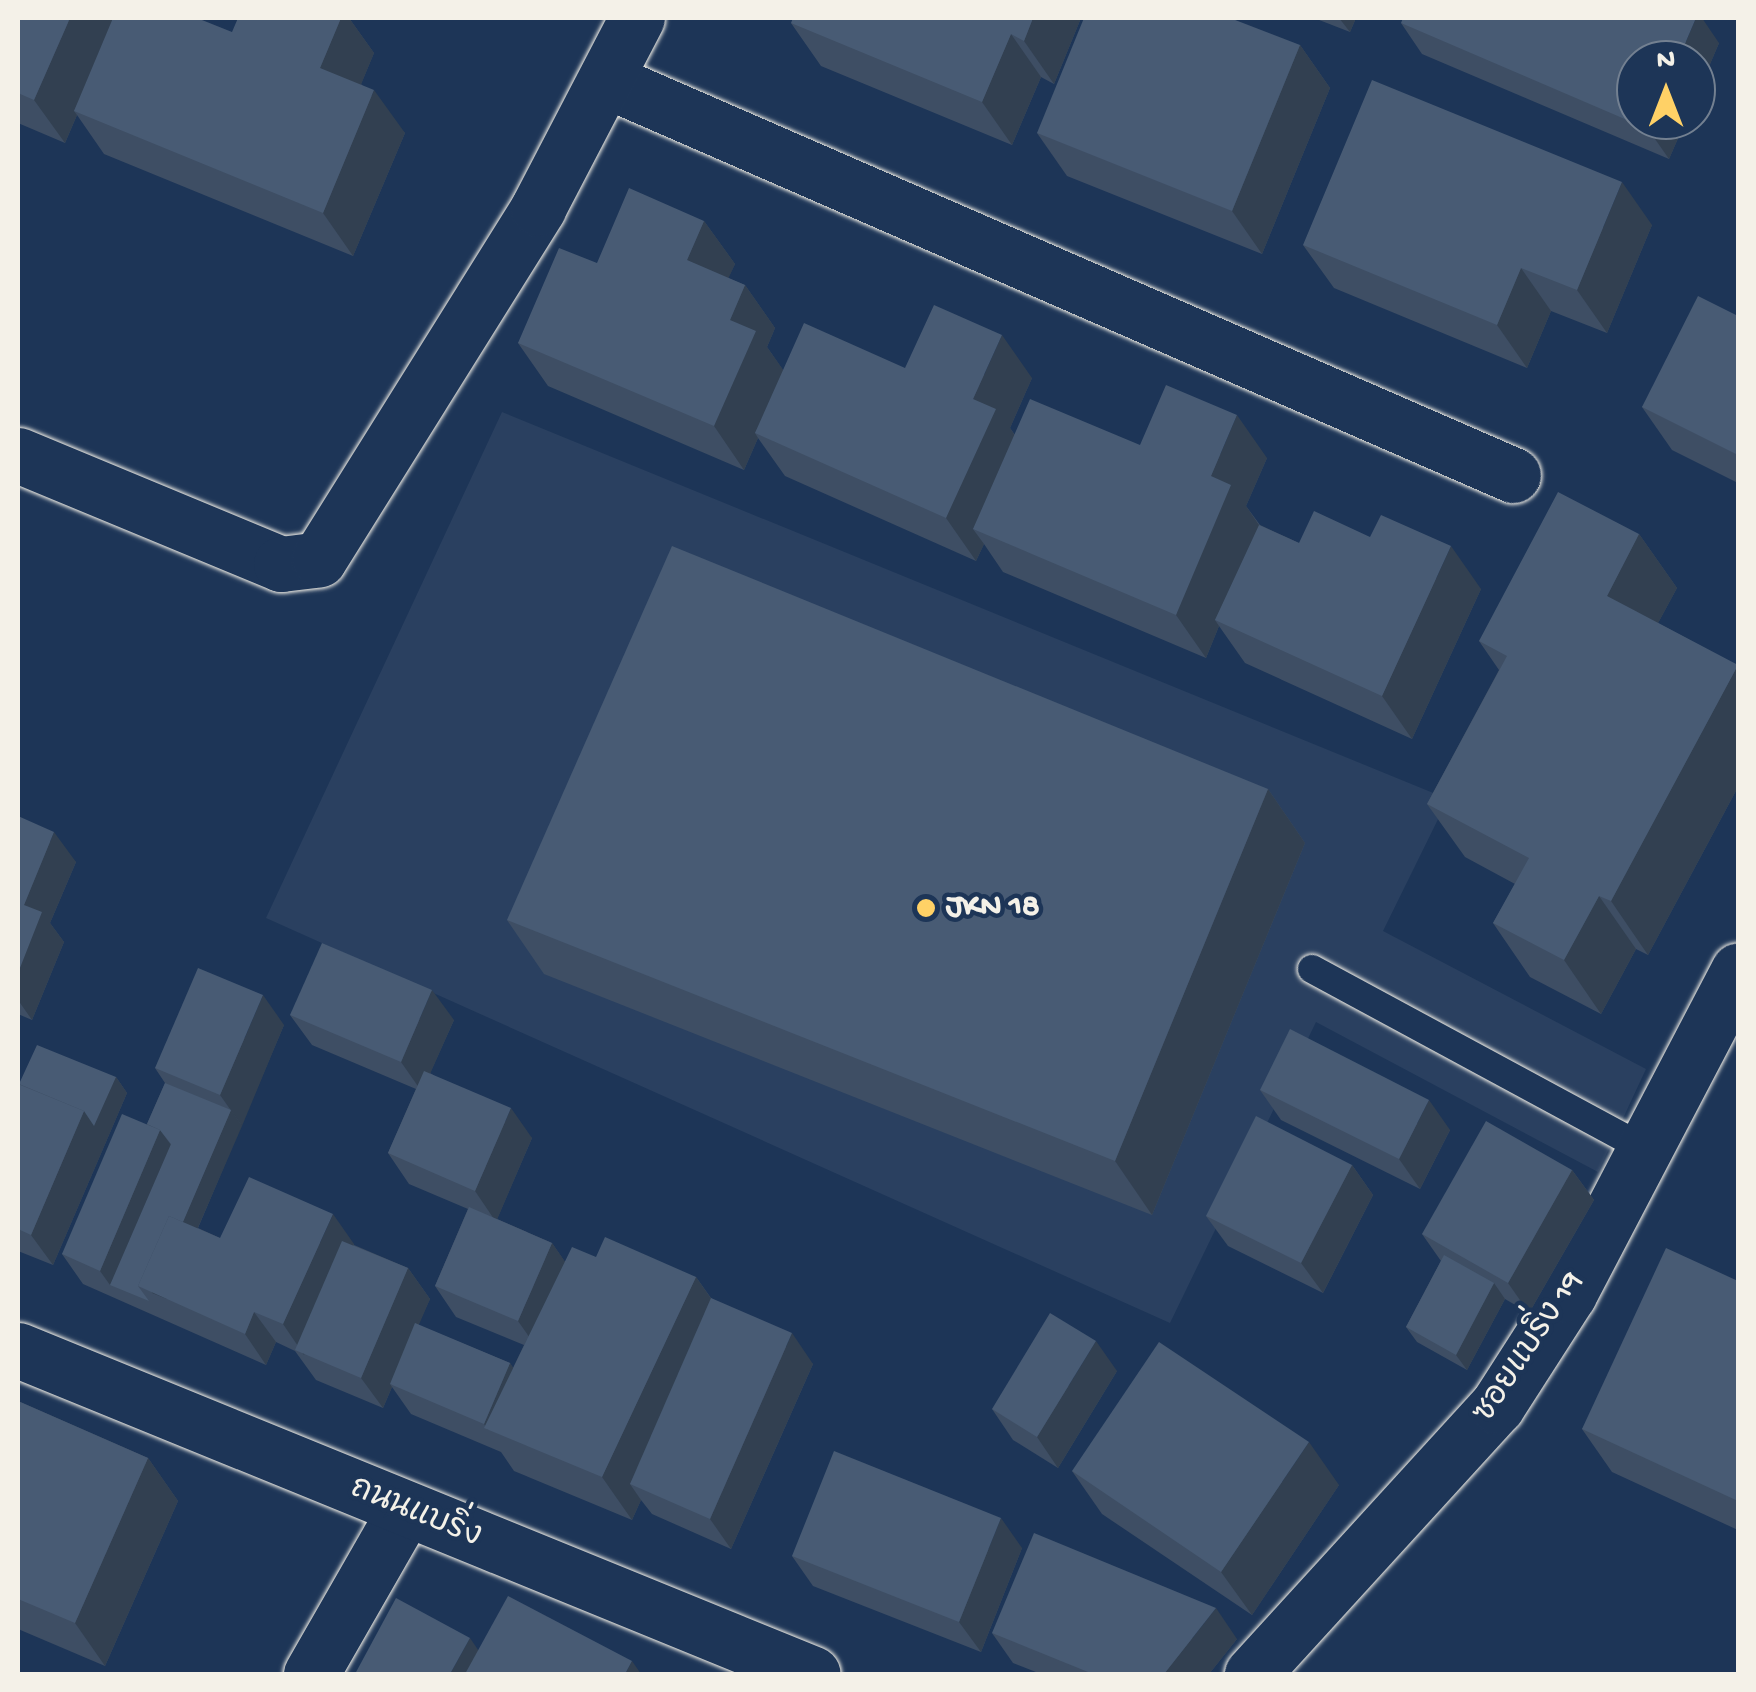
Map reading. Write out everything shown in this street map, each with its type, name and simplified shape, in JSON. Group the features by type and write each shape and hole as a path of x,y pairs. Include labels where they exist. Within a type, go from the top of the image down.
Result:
{"street":[{"path":"18,455 281,564 319,559 608,80 637,18"},
{"path":"608,80 1513,475"},
{"name":"ซอยแบริ่ง 19","path":"1252,1674 1498,1406 1645,1149 1738,971"},
{"name":"ถนนแบริ่ง","path":"18,1350 814,1674"},
{"path":"311,1674 404,1510"}],"lane":[{"path":"1312,969 1645,1149"}],"shaded area":[{"path":"502,412 1448,799 1383,931 1646,1069 1598,1172 1316,1022 1170,1323 266,918"}],"building":[{"path":"18,18 70,18 34,100 18,93"},
{"path":"113,18 197,18 232,32 238,18 341,18 320,68 374,90 323,213 74,111"},
{"path":"793,18 1033,18 1024,41 1011,34 982,102 791,23"},
{"path":"1084,18 1230,18 1300,45 1232,211 1037,133"},
{"path":"1403,18 1696,18 1687,40 1616,40 1616,115 1401,23"},
{"path":"1372,80 1622,182 1577,290 1521,268 1497,325 1303,245"},
{"path":"629,188 704,221 687,260 745,285 730,320 756,331 714,426 518,343 559,248 597,263"},
{"path":"1698,296 1738,316 1738,455 1642,407"},
{"path":"934,305 1002,335 973,399 996,409 946,518 755,433 804,323 905,368"},
{"path":"1166,385 1237,415 1211,476 1231,485 1176,615 973,529 1030,399 1140,445"},
{"path":"1558,492 1639,534 1607,596 1738,665 1611,901 1599,896 1564,960 1493,923 1529,858 1427,804 1507,656 1479,641"},
{"path":"1314,511 1370,537 1381,515 1451,546 1382,696 1215,620 1259,525 1299,543"},
{"name":"JKN 18","path":"672,546 1268,789 1115,1161 507,920"},
{"path":"18,816 54,832 24,905 42,912 18,973"},
{"path":"322,943 432,990 401,1062 290,1015"},
{"path":"198,968 263,995 220,1095 155,1068"},
{"path":"1290,1029 1429,1100 1399,1159 1260,1090"},
{"path":"37,1045 116,1077 94,1126 84,1111 19,1084"},
{"path":"424,1071 511,1108 475,1191 388,1153"},
{"path":"165,1083 231,1110 183,1222 169,1216 138,1286 149,1301 110,1285 171,1144 160,1130 147,1124"},
{"path":"18,1084 84,1111 31,1235 18,1229"},
{"path":"122,1114 160,1130 100,1271 62,1254"},
{"path":"1256,1116 1352,1165 1301,1263 1206,1216"},
{"path":"1486,1121 1572,1170 1508,1283 1422,1234"},
{"path":"249,1177 333,1214 283,1324 254,1312 245,1334 138,1286 169,1216 220,1238"},
{"path":"469,1207 552,1243 518,1321 435,1286"},
{"path":"605,1237 696,1277 602,1477 484,1428 572,1247 596,1257"},
{"path":"342,1241 408,1268 361,1378 295,1350"},
{"path":"1666,1248 1738,1281 1738,1501 1582,1429"},
{"path":"1444,1255 1494,1283 1456,1355 1406,1327"},
{"path":"711,1298 792,1333 710,1519 630,1484"},
{"path":"1050,1313 1096,1341 1037,1437 992,1409"},
{"path":"415,1323 510,1363 484,1424 390,1384"},
{"path":"1159,1342 1309,1442 1221,1572 1072,1471"},
{"path":"18,1401 148,1458 75,1623 18,1599"},
{"path":"834,1451 1001,1518 959,1622 792,1556"},
{"path":"1034,1533 1216,1608 1164,1674 1093,1674 992,1633"},
{"path":"508,1596 632,1661 625,1674 465,1674"},
{"path":"396,1598 470,1638 450,1674 355,1674"}],"place":[{"name":"JKN 18","path":"926,908"}]}
